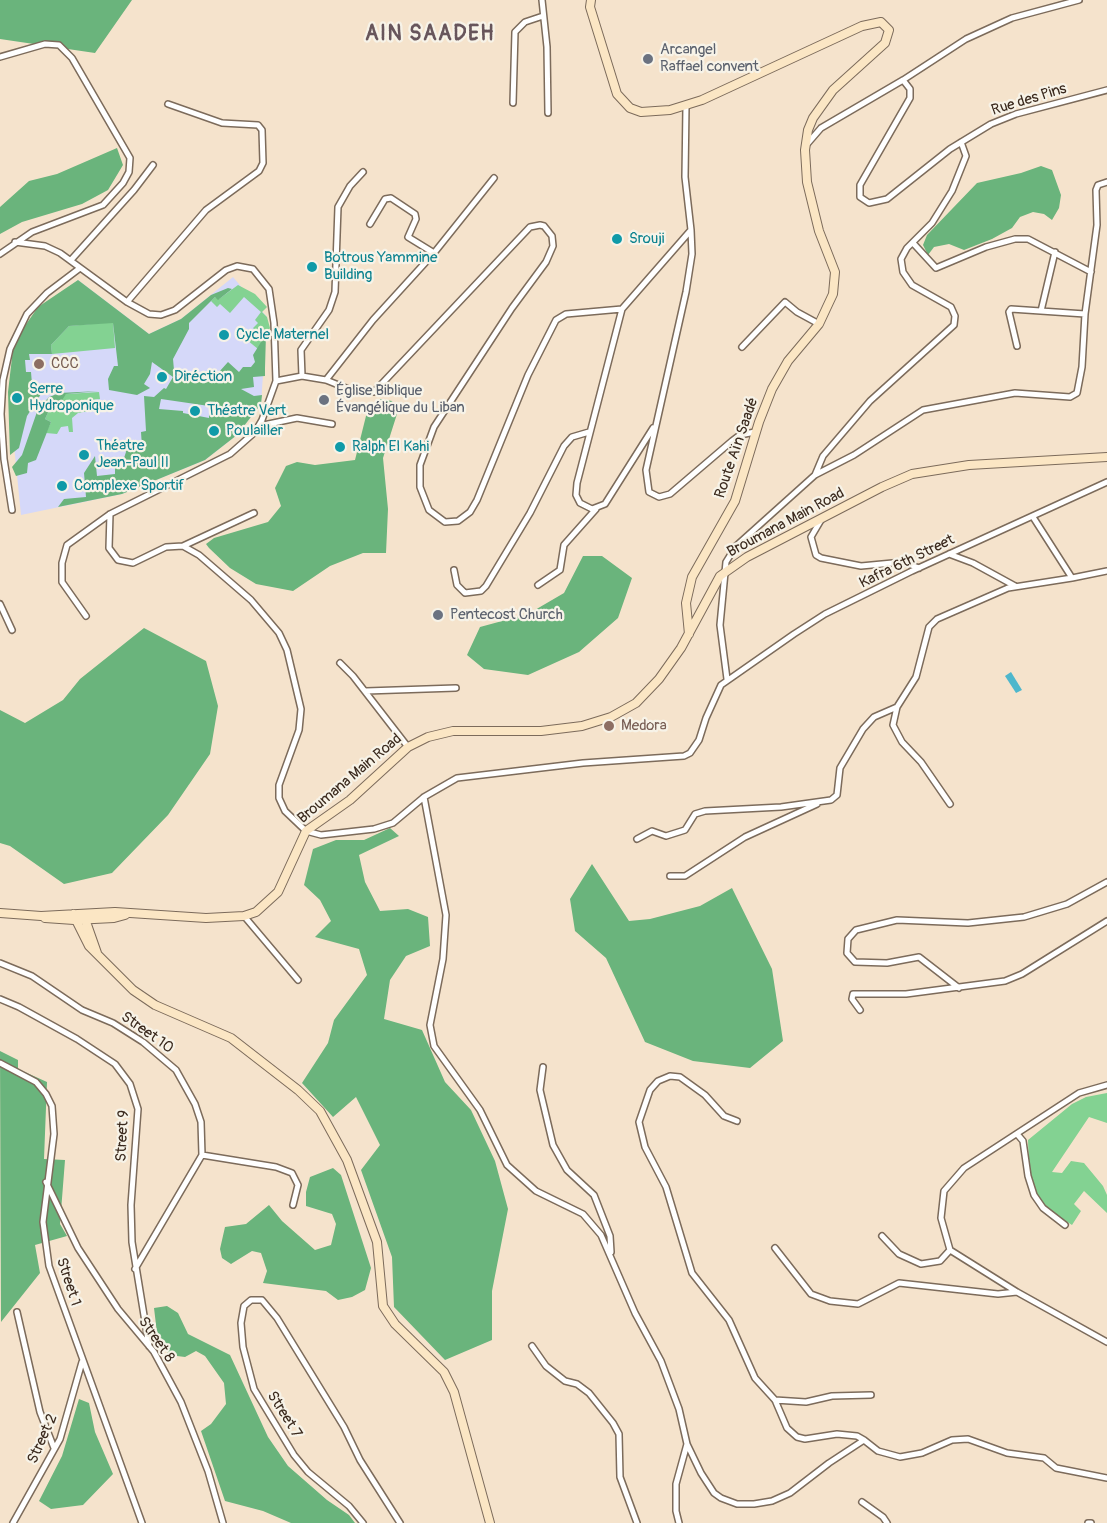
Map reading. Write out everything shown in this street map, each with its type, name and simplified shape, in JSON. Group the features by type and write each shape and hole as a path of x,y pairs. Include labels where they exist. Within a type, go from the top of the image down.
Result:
{"main road":[{"name":"Route Aïn Saadé","path":"591,0 590,7 620,100 630,108 641,112 686,106 752,79 862,26 877,22 886,24 889,30 888,39 848,74 813,118 805,150 813,210 835,272 830,302 819,324 780,374 755,432 735,501 692,577 686,603 689,634"},
{"name":"Broumana Main Road","path":"0,913 41,916 54,920 84,916 114,918 127,915 206,918 244,916 268,903 278,892 306,831 350,800 408,747 428,737 453,731 552,730 611,717 624,711 649,692 689,634 714,585 723,573 747,557 896,480 927,471 969,465 1107,457"},
{"path":"84,916 98,954"},
{"path":"73,917 88,946 141,997 231,1038 298,1090 320,1111 347,1160 377,1242 383,1306 395,1324 444,1372 454,1392 490,1523"}],"street":[{"path":"542,0 547,48 548,113"},
{"path":"805,150 811,137 821,128 980,32 1025,14 1079,0"},
{"path":"513,103 515,32 525,22 543,16"},
{"path":"0,57 45,44 59,45 72,57 130,158 129,172 123,183 103,205 32,232 0,254"},
{"name":"Rue des Pins","path":"903,80 910,89 911,96 860,185 862,199 876,203 887,199 962,142 1004,118 1107,90"},
{"path":"126,302 206,210 259,171 263,163 262,130 258,125 222,123 168,104"},
{"path":"686,106 685,177 692,254 645,479 651,494 660,497 670,494 740,435 755,432"},
{"path":"815,475 823,456 870,401 954,325 955,316 951,307 912,285 903,272 901,259 932,223 952,191 966,156 962,142"},
{"path":"71,260 134,190 153,165"},
{"path":"302,376 301,350 330,310 335,292 338,207 350,186 363,172"},
{"path":"326,380 373,320 434,253 494,178"},
{"path":"183,546 199,555 251,600 284,642 298,694 300,721 279,785 279,798 285,811 306,831 321,835 374,829 393,822 424,797 457,778 583,763 684,756 690,753 699,740 716,694 727,679 720,625 723,573 726,561 736,546 815,475 854,455 923,410 1015,393 1074,396 1079,388 1082,367 1084,314 1098,218 1096,187 1107,182"},
{"path":"370,224 385,199 392,198 416,217 408,237 434,253"},
{"path":"276,381 302,376 326,380 356,392 374,392 530,227 540,225 549,230 553,246 546,262 512,308 434,427 420,465 420,487 429,510 445,522 458,522 470,512 477,500 528,375 556,320 566,314 622,309"},
{"path":"596,509 584,506 576,495 589,432 622,309 691,230"},
{"path":"913,243 936,268 986,247 1015,239 1035,241 1091,272"},
{"path":"15,242 45,246 71,260 126,302 149,314 167,313 226,270 237,266 253,269 269,289 274,323 276,381 270,405 259,426 230,454 110,514 74,537 64,551 62,582 86,616"},
{"path":"1041,311 1055,252"},
{"path":"12,510 1,414 3,380 10,349 27,314 47,293 80,268"},
{"path":"742,347 785,302 797,312 819,324"},
{"path":"1017,346 1010,310 1084,314"},
{"path":"259,426 297,418 332,424"},
{"path":"538,585 560,570 564,545 609,498 657,421"},
{"path":"454,570 457,585 465,593 481,591 486,586 530,513 564,446 572,437 589,432"},
{"name":"Kafra 6th Street","path":"727,679 825,614 919,568 1107,482"},
{"path":"110,514 109,548 118,560 126,563 142,561 166,547 183,546 254,513"},
{"path":"1033,517 1072,578"},
{"path":"822,519 811,537 816,555 821,558 861,566 903,562 919,568"},
{"path":"949,554 973,563 1016,586"},
{"path":"950,804 896,733 894,725 897,706 916,677 932,623 1016,586 1107,571"},
{"path":"0,604 12,630"},
{"path":"340,663 366,692 408,747"},
{"path":"366,692 456,688"},
{"path":"637,839 652,831 666,836 685,830 695,814 705,811 781,807 831,800 837,795 840,768 863,729 874,717 897,706"},
{"path":"424,797 443,890 446,922 443,959 430,1025 434,1046 473,1099 507,1165 536,1191 572,1207 588,1219 610,1253 635,1313 661,1361 679,1409 687,1444 714,1493 737,1504 772,1501 790,1493 864,1440"},
{"path":"670,876 685,876 723,849 821,801"},
{"path":"959,988 919,957 887,963 855,962 847,953 848,939 856,930 897,920 968,923 1024,917 1067,904 1107,882"},
{"path":"244,916 298,980"},
{"path":"860,1011 852,999 853,994 959,988 1005,981 1022,974 1107,921"},
{"name":"Street 10","path":"0,963 25,972 82,1010 113,1023 142,1042 176,1070 190,1093 201,1122 202,1155"},
{"name":"Street 9","path":"0,999 19,1007 115,1064 130,1084 138,1109 131,1221 135,1269 149,1346"},
{"name":"Street 1","path":"0,1063 36,1082 52,1106 54,1134 46,1182 44,1238 50,1266 142,1523"},
{"path":"543,1067 540,1090 553,1145 567,1170 594,1195 610,1236 610,1253"},
{"path":"737,1121 724,1116 705,1095 680,1077 670,1076 658,1081 650,1090 639,1122 645,1148 666,1187 692,1273 729,1320 755,1378 775,1400 787,1428 797,1437 805,1438 848,1435 864,1440 878,1451 900,1457 922,1453 952,1440 968,1439 1007,1453 1044,1458 1056,1468 1107,1478"},
{"path":"1107,1085 1079,1094 964,1168 944,1191 940,1218 950,1251 1017,1292 1107,1342"},
{"path":"1017,1134 1023,1141 1028,1176 1034,1195 1043,1208 1065,1225"},
{"path":"135,1269 202,1155 276,1167 292,1173 298,1181 293,1205"},
{"name":"Street 8","path":"46,1182 78,1248 118,1309 149,1346 187,1415 208,1471 223,1523"},
{"path":"882,1236 899,1254 921,1264 940,1261 950,1251"},
{"path":"775,1248 811,1294 830,1301 858,1304 899,1283 998,1294 1017,1292"},
{"name":"Street 7","path":"363,1523 349,1506 308,1472 294,1455 254,1389 244,1355 241,1323 244,1306 256,1299 266,1304 277,1318 344,1427 360,1460 400,1523"},
{"path":"17,1312 40,1412 54,1448"},
{"path":"532,1346 546,1366 565,1381 577,1384 590,1394 613,1423 619,1434 620,1477 637,1523"},
{"name":"Street 2","path":"13,1523 64,1425 82,1360"},
{"path":"775,1400 806,1402 832,1396 871,1395"},
{"path":"679,1523 676,1511 676,1484 687,1444"},
{"path":"862,1502 883,1516 887,1523"}],"shaded area":[{"path":"233,277 267,317 261,404 237,435 205,460 122,494 21,515 11,415 17,345 78,280 149,334 181,319"}],"green space":[{"path":"0,0 132,0 95,53 0,39"},
{"path":"117,148 123,165 108,190 82,204 22,222 0,234 0,207 29,181 57,174"},
{"path":"1041,166 1052,170 1061,195 1059,208 1052,220 1044,214 1033,212 1020,217 1012,228 992,239 964,250 949,244 934,247 928,255 923,245 927,235 977,183"},
{"path":"78,280 149,334 181,319 211,295 228,288 232,289 218,300 215,297 189,323 189,329 173,359 174,370 210,382 228,362 239,372 243,367 251,367 255,362 253,355 266,334 265,376 253,377 254,387 241,389 254,396 262,395 261,404 237,435 205,460 122,494 58,507 64,499 86,497 84,473 95,456 97,476 115,474 115,466 110,464 124,458 126,452 123,446 129,443 130,448 142,447 141,432 146,431 144,396 154,397 164,388 166,389 173,377 152,362 150,374 144,384 150,388 137,395 109,390 108,379 114,366 118,366 113,323 69,326 51,345 52,354 29,354 30,360 25,360 26,372 31,372 32,384 41,394 27,416 19,448 10,455 8,392 13,349 20,333 38,307","holes":["161,399 209,406 209,418 183,413 183,411 159,409"]},
{"path":"238,285 255,294 267,307 262,312 267,317 270,328 258,349 247,340 255,330 253,328 258,323 255,320 261,312 244,297 230,313 220,304 217,307 211,301 215,297 219,299"},
{"path":"113,322 115,348 52,354 51,345 69,326"},
{"path":"99,391 66,394 59,405 53,402 45,419 51,422 36,460 28,463 27,473 16,476 12,467 22,455 38,409 49,397 59,393"},
{"path":"99,392 100,399 82,401 83,408 88,408 89,411 78,413 72,418 73,432 69,432 68,426 61,427 57,434 46,433 51,422 45,419 53,402 66,394"},
{"path":"380,399 392,401 397,414 383,458 388,509 386,553 363,553 330,566 293,591 256,584 230,568 209,548 206,544 214,538 268,522 281,506 275,488 286,466 297,462 315,465 355,460 366,416"},
{"path":"583,556 602,556 632,578 618,618 579,652 528,675 484,669 467,655 480,627 528,614 564,593"},
{"path":"144,628 206,661 218,706 210,754 168,815 112,873 64,884 10,846 0,843 0,710 25,723 63,700 80,679"},
{"path":"390,828 399,836 359,855 365,882 380,911 408,909 428,917 430,946 406,956 390,980 384,1019 422,1030 445,1082 471,1110 495,1161 508,1209 492,1291 492,1340 445,1360 394,1307 392,1257 361,1170 380,1145 356,1097 333,1117 302,1083 328,1043 334,1020 367,975 359,949 315,937 331,921 320,900 304,885 313,849 336,840 364,840"},
{"path":"592,864 629,921 650,919 700,906 732,888 772,969 783,1041 750,1068 693,1061 645,1042 606,958 575,931 570,899"},
{"path":"0,1051 18,1060 18,1069 47,1082 44,1159 65,1160 60,1224 67,1236 35,1245 40,1273 1,1322"},
{"path":"1107,1093 1107,1123 1089,1117 1052,1172 1062,1173 1071,1161 1084,1163 1103,1186 1107,1195 1107,1213 1084,1191 1074,1204 1081,1211 1072,1225 1047,1209 1038,1198 1029,1170 1028,1140 1072,1104 1086,1097"},
{"path":"333,1168 341,1175 371,1268 365,1290 352,1297 338,1300 326,1291 263,1283 267,1271 261,1253 252,1251 231,1264 222,1258 220,1249 225,1227 246,1224 269,1205 282,1221 315,1250 331,1245 336,1224 332,1214 306,1206 306,1192 310,1177"},
{"path":"167,1306 178,1313 188,1334 230,1355 268,1437 288,1466 327,1500 349,1515 355,1523 291,1523 263,1511 225,1501 201,1431 211,1424 226,1404 224,1383 205,1356 196,1351 185,1357 169,1355 157,1333 154,1308"},
{"path":"79,1399 89,1403 95,1432 113,1474 83,1505 51,1509 39,1501 62,1456"}],"water":[{"path":"1011,672 1022,690 1016,693 1005,676"}],"place":[{"name":"Arcangel Raffael convent","path":"648,59"},
{"name":"Srouji","path":"617,239"},
{"name":"Botrous Yammine Building","path":"312,267"},
{"name":"Cycle Maternel","path":"224,335"},
{"name":"CCC","path":"39,364"},
{"name":"Diréction","path":"162,377"},
{"name":"Serre Hydroponique","path":"17,398"},
{"name":"Église Biblique Évangélique du Liban","path":"324,400"},
{"name":"Théatre Vert","path":"195,411"},
{"name":"Poulailler","path":"214,431"},
{"name":"Ralph El Kahi","path":"340,447"},
{"name":"Théatre Jean-Paul II","path":"84,455"},
{"name":"Complexe Sportif","path":"62,486"},
{"name":"Pentecost Church","path":"438,615"},
{"name":"Medora","path":"609,726"}],"district":[{"name":"AIN SAADEH","path":"430,35"}]}
